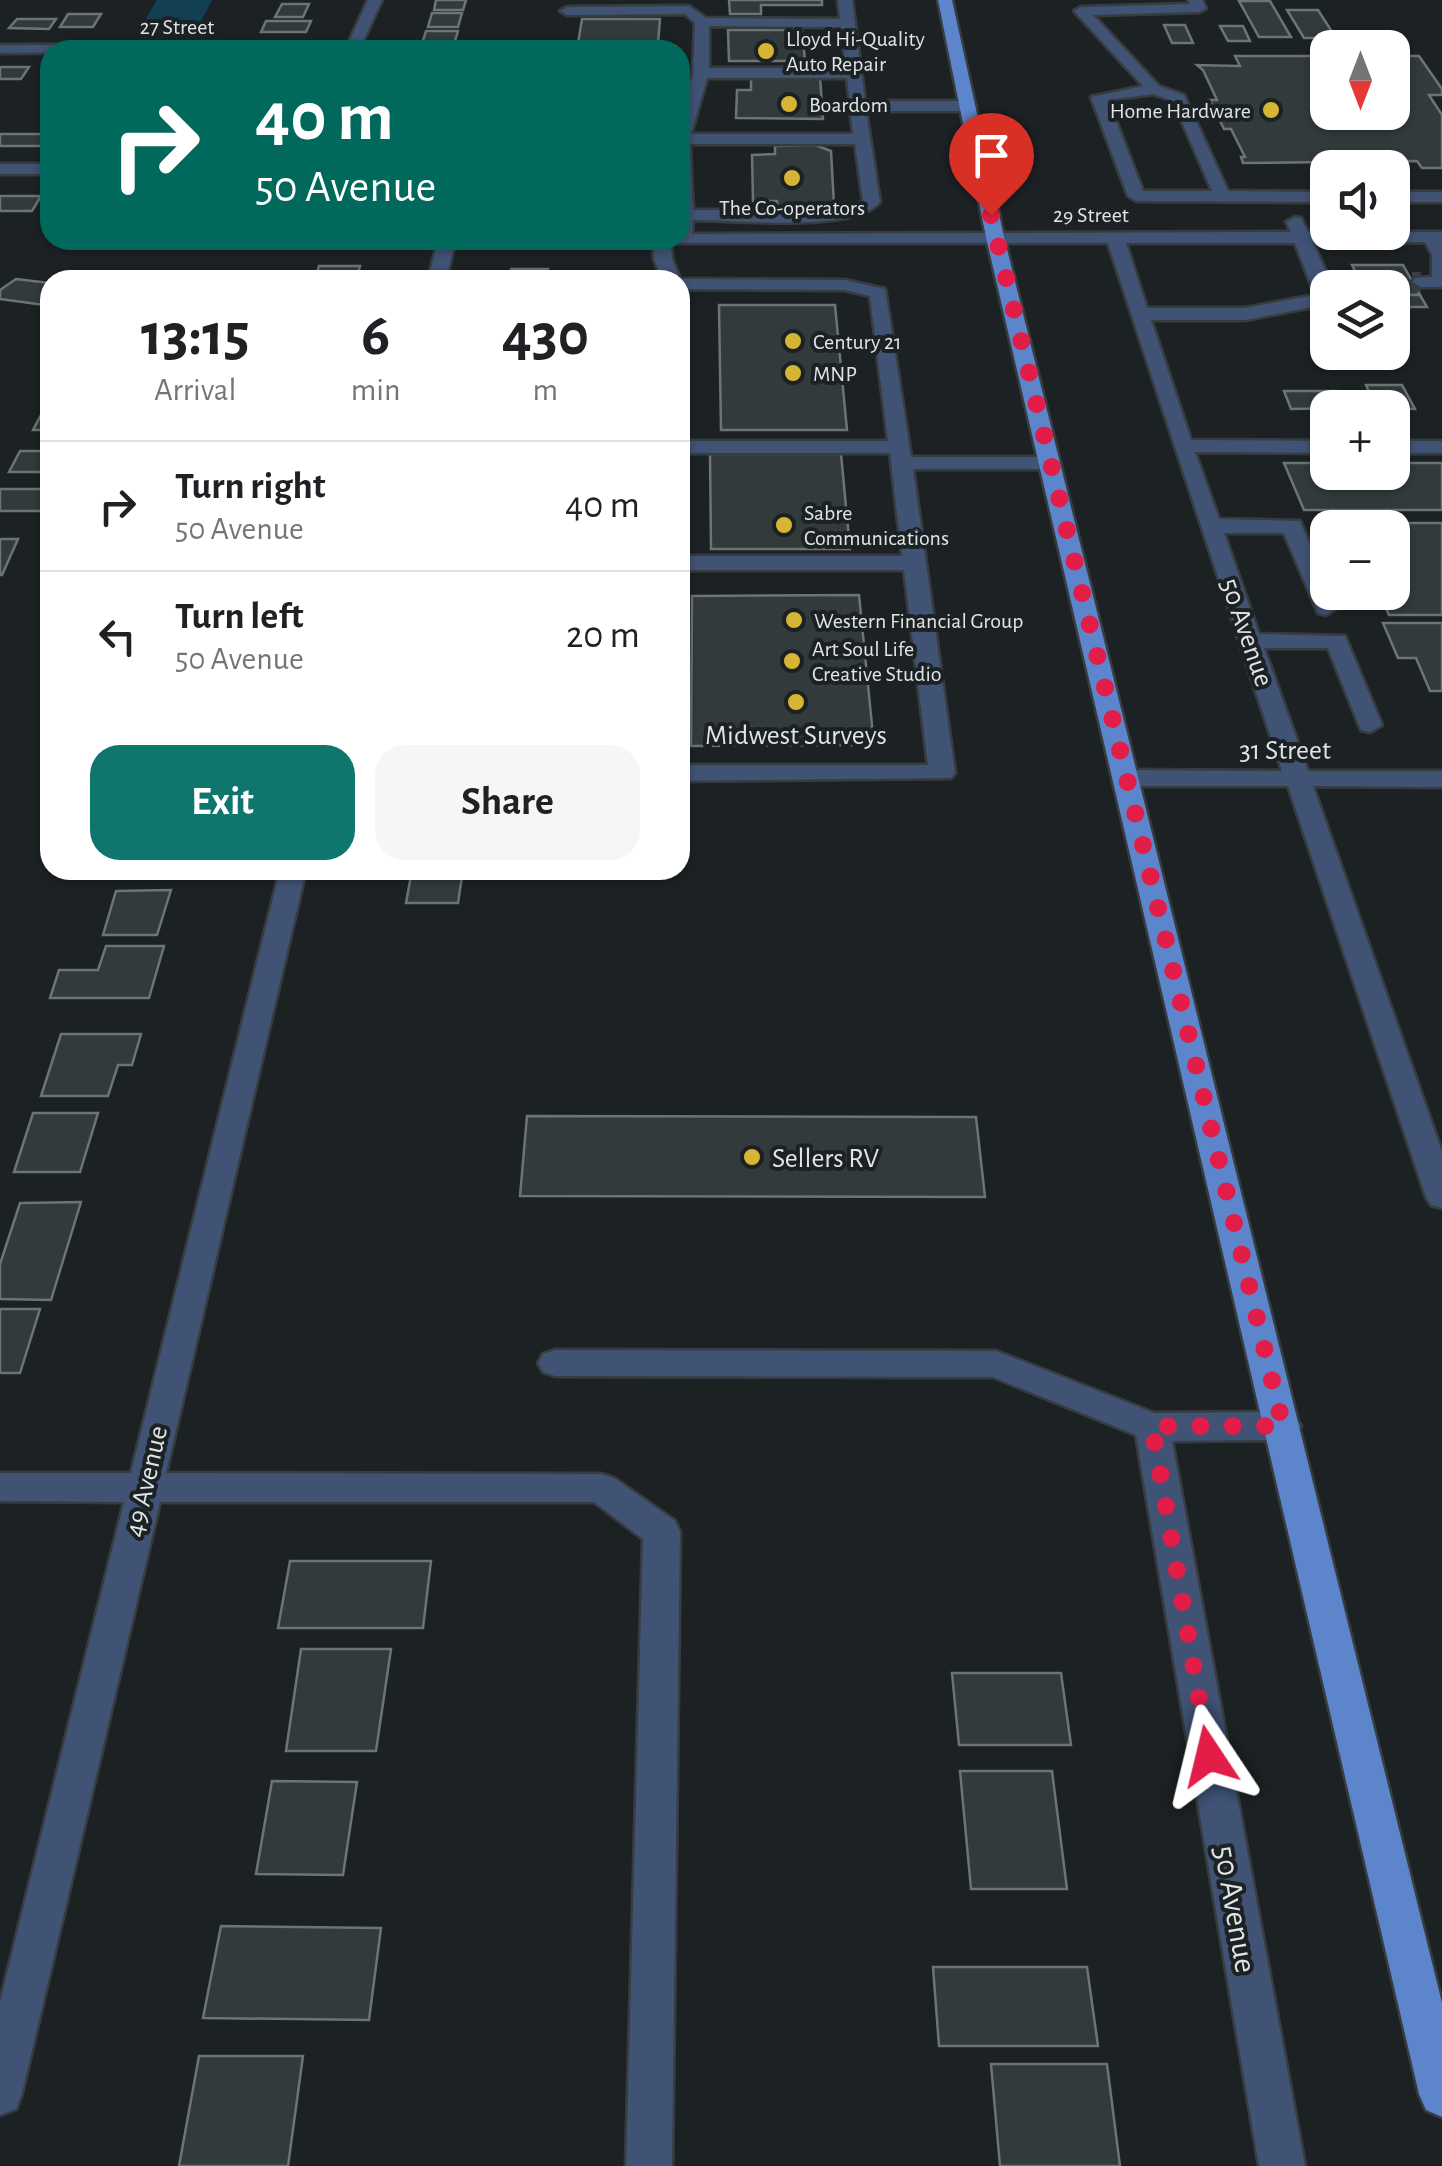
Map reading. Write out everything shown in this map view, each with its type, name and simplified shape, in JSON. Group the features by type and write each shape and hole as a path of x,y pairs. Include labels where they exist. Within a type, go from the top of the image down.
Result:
{"main road":[{"path":"946,0 995,237 1442,2094"}],"street":[{"path":"357,40 375,0"},
{"path":"690,215 846,215 865,210 872,202 851,73 845,0"},
{"path":"1196,0 1200,8 1081,11 1154,89 1179,98 1222,196"},
{"path":"567,10 688,10 702,22 847,23"},
{"path":"690,111 701,73 702,22"},
{"name":"27 Street","path":"0,49 40,49"},
{"path":"701,73 851,73"},
{"path":"1154,89 1100,97 1136,196 1310,197"},
{"path":"856,106 968,106"},
{"path":"690,139 862,139"},
{"path":"0,170 40,170"},
{"path":"1410,181 1442,181"},
{"path":"1283,196 1310,187"},
{"path":"1140,314 1246,314 1324,299 1330,282 1301,236 1283,196"},
{"path":"1410,197 1442,197"},
{"path":"1422,282 1441,282 1437,236"},
{"name":"29 Street","path":"690,239 1437,236"},
{"name":"50 Avenue","path":"1115,237 1210,526 1442,1197"},
{"path":"690,284 845,285 879,293 942,773 690,772"},
{"path":"1183,446 1310,447"},
{"path":"690,447 1050,462"},
{"path":"1410,447 1442,448"},
{"path":"1210,526 1292,526 1310,569"},
{"path":"690,564 914,564"},
{"path":"1251,641 1337,641 1370,725"},
{"name":"31 Street","path":"1128,778 1442,779"},
{"name":"49 Avenue","path":"0,2092 291,880"},
{"path":"555,1364 996,1364 1152,1426 1283,1426"},
{"name":"50 Avenue","path":"1152,1426 1282,2166"},
{"path":"0,1487 601,1488 662,1532 649,2166"}],"shaded area":[{"path":"157,0 212,0 195,33 137,33"}],"building":[{"path":"436,0 466,0 463,10 434,10"},
{"path":"729,0 822,0 822,5 761,5 761,14 730,14"},
{"path":"1239,1 1270,1 1291,37 1259,37"},
{"path":"282,4 309,4 303,17 275,17"},
{"path":"1287,10 1318,10 1331,30 1310,30 1310,38 1304,38"},
{"path":"432,13 462,13 458,27 428,27"},
{"path":"68,14 101,14 93,27 60,27"},
{"path":"17,19 56,19 49,29 9,28"},
{"path":"582,19 660,19 658,40 579,40"},
{"path":"266,21 311,21 306,32 261,32"},
{"path":"1164,25 1185,25 1193,43 1172,43"},
{"path":"1220,26 1243,26 1250,41 1228,41"},
{"path":"728,30 802,30 805,61 729,61"},
{"path":"426,31 458,31 455,40 423,40"},
{"name":"Home Hardware","path":"1235,56 1310,56 1310,130 1410,130 1410,56 1419,56 1442,89 1442,95 1429,95 1442,115 1442,168 1422,168 1417,161 1410,161 1410,150 1310,150 1310,162 1243,163 1241,157 1245,157 1231,129 1224,129 1210,100 1217,100 1197,65 1240,66"},
{"path":"0,67 29,67 21,79 0,79"},
{"path":"751,77 820,77 823,119 736,118 737,90 751,90"},
{"path":"0,134 40,134 40,146 0,146"},
{"name":"The Co-operators","path":"815,145 831,151 834,205 818,211 778,211 777,201 753,201 752,155 775,154 775,146"},
{"path":"0,196 40,196 32,211 0,211"},
{"path":"1352,265 1403,265 1406,270 1355,270"},
{"path":"319,266 360,266 359,270 318,270"},
{"path":"1410,277 1420,295 1410,295"},
{"path":"16,279 40,282 40,304 0,299 0,290"},
{"path":"1410,295 1420,295 1427,307 1410,307"},
{"path":"719,305 835,305 847,430 721,430"},
{"path":"1366,385 1402,385 1405,390 1368,390"},
{"path":"1284,391 1310,391 1310,409 1291,409"},
{"path":"20,451 40,451 40,472 9,472"},
{"path":"710,454 841,454 850,549 711,549"},
{"path":"1284,463 1310,463 1310,490 1410,490 1410,463 1442,463 1442,510 1304,510"},
{"path":"0,489 40,489 40,511 0,511"},
{"path":"1410,523 1442,523 1442,615 1389,615 1387,610 1410,610"},
{"path":"0,539 18,539 2,575 0,575"},
{"path":"859,595 874,745 691,746 692,596"},
{"path":"1383,623 1442,623 1442,691 1430,691 1416,658 1398,658"},
{"path":"410,880 461,880 458,903 406,903"},
{"path":"171,890 157,935 103,935 116,891"},
{"path":"106,946 164,946 149,998 50,998 59,970 98,970"},
{"path":"61,1034 141,1034 132,1065 118,1065 108,1096 41,1096"},
{"path":"33,1113 98,1113 80,1172 14,1172"},
{"name":"Sellers RV","path":"527,1116 976,1117 985,1197 520,1196"},
{"path":"81,1202 51,1300 0,1299 0,1264 20,1203"},
{"path":"0,1309 40,1309 20,1373 0,1373"},
{"path":"290,1561 431,1561 423,1628 278,1628"},
{"path":"301,1649 391,1649 376,1751 286,1751"},
{"path":"952,1673 1061,1673 1071,1745 959,1745"},
{"path":"960,1771 1052,1771 1067,1889 971,1889"},
{"path":"272,1781 357,1782 343,1875 256,1874"},
{"path":"221,1926 381,1928 369,2020 203,2018"},
{"path":"933,1967 1087,1967 1098,2046 939,2046"},
{"path":"199,2056 303,2056 288,2166 179,2166"},
{"path":"991,2064 1107,2064 1120,2166 1000,2166"}],"tunnel":[{"path":"1410,282 1421,282"}],"place":[{"name":"Lloyd Hi-Quality Auto Repair","path":"766,51"},
{"name":"Boardom","path":"789,104"},
{"name":"Home Hardware","path":"1271,110"},
{"name":"The Co-operators","path":"792,178"},
{"name":"Century 21","path":"793,341"},
{"name":"MNP","path":"793,373"},
{"name":"Sabre Communications","path":"784,525"},
{"name":"Western Financial Group","path":"794,620"},
{"name":"Art Soul Life Creative Studio","path":"792,661"},
{"name":"Midwest Surveys","path":"796,702"},
{"name":"Sellers RV","path":"752,1157"}],"route":[{"path":"991,215 1283,1426 1152,1426 1209,1756"}]}
